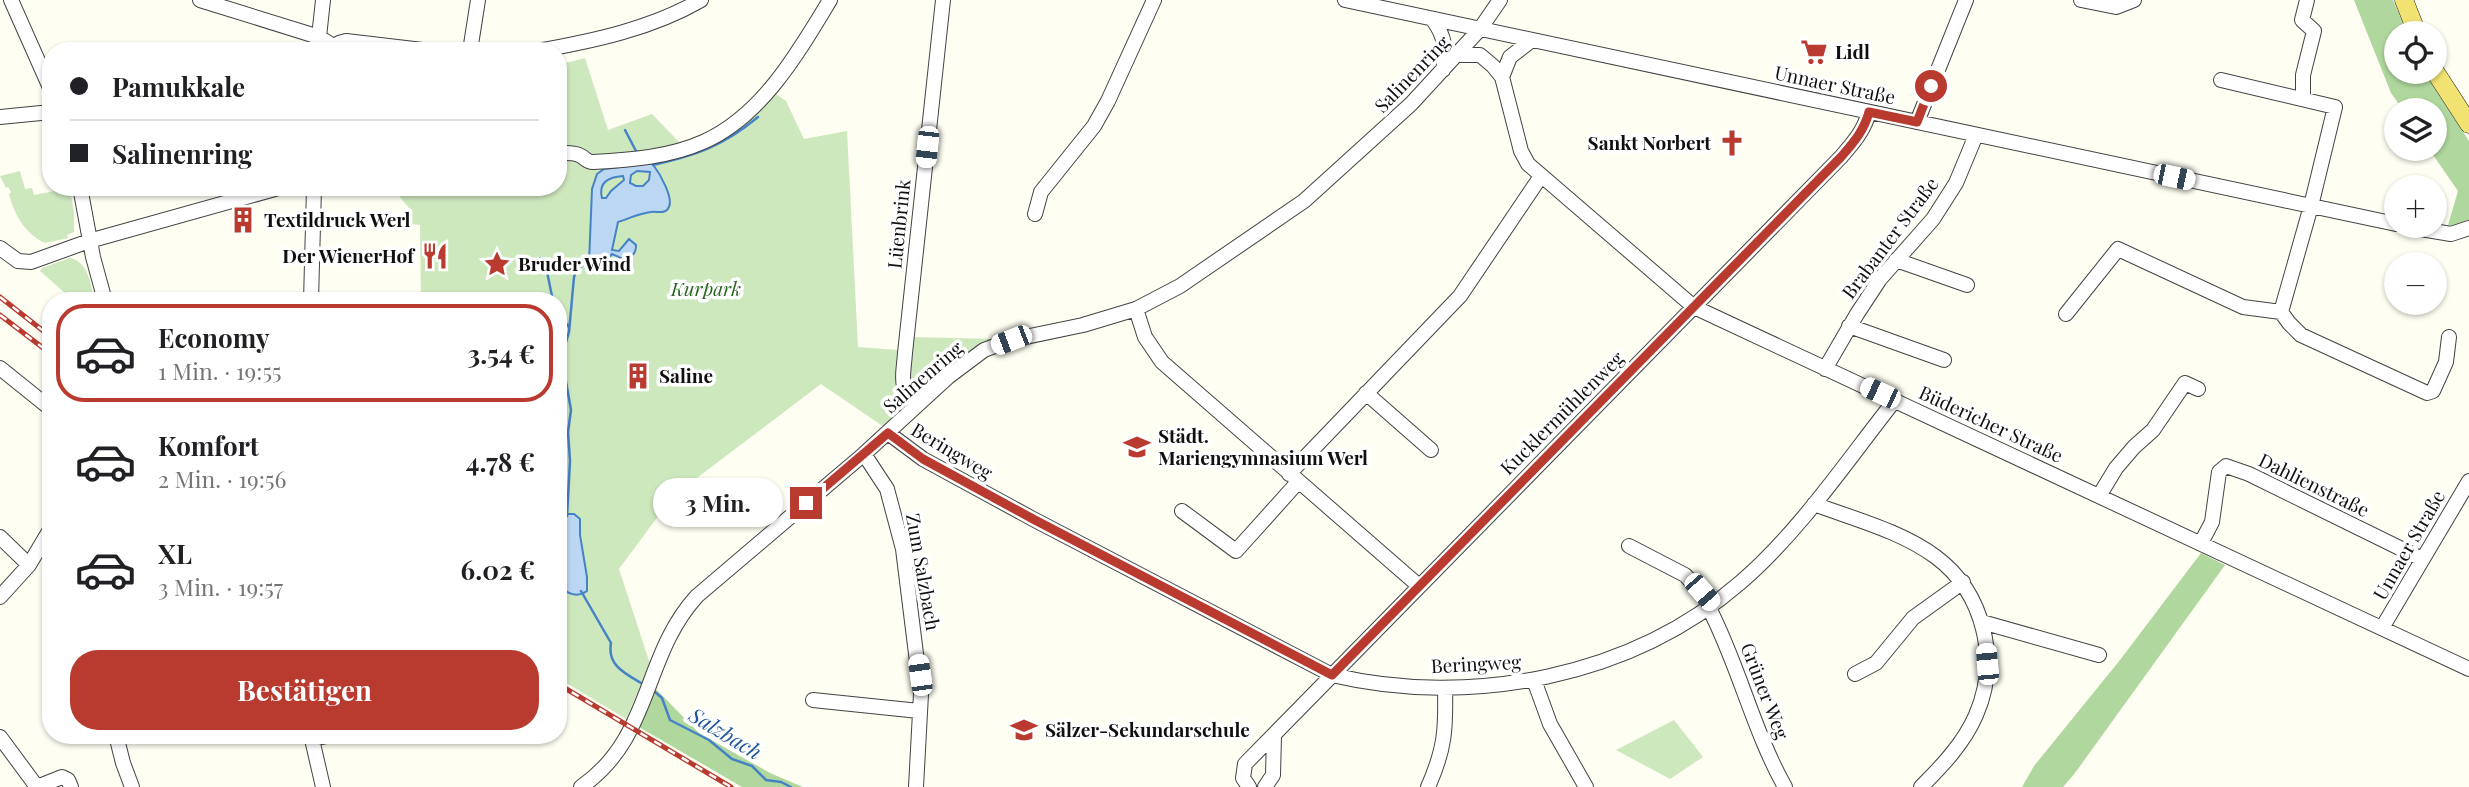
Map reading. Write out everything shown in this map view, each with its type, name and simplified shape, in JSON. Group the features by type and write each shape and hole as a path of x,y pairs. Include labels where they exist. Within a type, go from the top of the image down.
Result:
{"main road":[{"path":"2404,0 2412,21"},
{"path":"2443,84 2469,124"}],"street":[{"path":"11,0 42,70"},
{"path":"200,0 318,37 323,42"},
{"path":"318,37 323,0"},
{"path":"471,42 478,0"},
{"path":"567,46 628,31 701,0"},
{"path":"567,153 577,154 588,162 672,153 711,139 762,99 830,0"},
{"name":"Lüenbrink","path":"917,405 903,385 906,334 943,0"},
{"path":"1035,215 1041,192 1094,126 1108,102 1154,0"},
{"name":"Unnaer Straße","path":"1345,0 2384,221"},
{"name":"Salinenring","path":"581,787 617,754 635,723 655,667 685,609 888,433 948,377 984,350 1011,340 1083,325 1136,309 1180,286 1304,201 1392,122 1458,55 1500,0"},
{"path":"1917,122 1966,0"},
{"path":"2081,0 2116,7 2134,0"},
{"path":"2303,98 2303,75 2314,31 2302,20 2307,0"},
{"path":"1433,20 1443,37 1446,50 1443,70"},
{"path":"1458,55 1480,55 1502,77 1510,57 1532,40"},
{"name":"Büdericher Straße","path":"1502,77 1521,151 1528,164 1694,307 2469,669"},
{"path":"2221,80 2335,107 2281,312"},
{"name":"Kucklermühlenweg","path":"1249,787 1243,778 1245,764 1841,157 1858,137 1869,112"},
{"path":"0,117 42,113"},
{"name":"Brabanter Straße","path":"1825,369 1880,279 1933,219 1955,183 1976,135"},
{"path":"1182,511 1236,551 1366,393 1460,296 1541,176"},
{"path":"82,196 89,241 103,292"},
{"path":"0,248 24,263 89,241 250,196"},
{"path":"311,292 314,196"},
{"path":"2447,233 2466,232"},
{"path":"2066,314 2118,249 2243,307 2281,312 2301,335 2427,393 2433,391 2446,362 2449,337"},
{"path":"1896,260 1967,285"},
{"path":"1136,309 1145,337 1162,362 1419,586"},
{"name":"Brabanter Straße","path":"1849,326 1944,360"},
{"path":"0,368 42,402"},
{"path":"2099,496 2116,468 2153,430 2185,383 2198,389"},
{"path":"1366,393 1431,450"},
{"name":"Beringweg","path":"888,433 923,459 1020,512 1332,675 1363,682 1445,688 1534,680 1582,668 1627,653 1711,606 1773,551 1814,504 1895,400"},
{"name":"Zum Salzbach","path":"864,454 887,489 903,549 920,675 915,787"},
{"name":"Dahlienstraße","path":"2201,543 2212,522 2219,472 2226,466 2249,474 2422,559"},
{"name":"Unnaer Straße","path":"2382,628 2469,481"},
{"path":"1814,504 1913,543 1950,568 1963,582 1982,622 1987,664 1982,701 1962,740 1921,787"},
{"path":"0,537 30,565"},
{"path":"0,597 30,565 42,544"},
{"name":"Grüner Weg","path":"1629,546 1685,575 1711,606 1766,748 1785,787"},
{"path":"1855,674 1876,663 1913,618 1963,582"},
{"path":"1982,622 2099,655"},
{"path":"1534,680 1550,724 1586,787"},
{"path":"1428,787 1440,762 1446,728 1445,688"},
{"path":"813,700 919,711"},
{"path":"1265,787 1273,775 1274,736"},
{"path":"0,737 37,787 62,777 68,780 71,787"},
{"path":"118,744 132,787"},
{"path":"313,744 323,787"}],"green space":[{"path":"2354,0 2393,0 2402,21 2384,21 2384,75"},
{"name":"Kurpark","path":"585,58 608,130 652,114 683,146 741,115 763,85 786,101 804,139 847,131 858,347 898,350 897,389 906,399 907,406 884,427 821,384 673,496 619,569 650,664 626,719 567,683 567,292 421,292 420,225 410,224 409,208 399,196 567,196 567,63"},
{"path":"2387,84 2432,84 2441,98 2395,98"},
{"path":"2447,107 2469,141 2469,220 2454,227 2448,225 2458,191 2437,161 2447,161"},
{"path":"20,171 25,189 32,188 34,195 71,196 74,232 67,235 68,238 45,243 38,239 21,223 11,201 11,192 0,176"},
{"path":"70,258 76,260 85,269 93,292 64,292 40,271"},
{"path":"910,337 997,339 923,394 917,394 908,385"},
{"path":"2201,553 2225,565 2075,773 2063,787 2022,787 2034,766 2120,660"},
{"path":"654,687 699,733 770,773 803,787 742,787 639,727"},
{"path":"1674,720 1703,757 1670,779 1616,750"}],"water":[{"path":"652,163 666,186 670,200 664,212 647,213 618,222 612,250 619,251 629,239 636,245 635,253 623,259 612,254 603,267 597,269 589,263 592,189 597,174 604,169","holes":["637,171 650,172 649,180 643,186 630,183 631,175","623,176 624,180 606,198 602,198 603,184"]},
{"path":"567,514 574,514 580,519 587,577 587,591 578,595 567,591"}],"waterway":[{"path":"653,165 709,148 758,117"},
{"path":"625,130 636,151"},
{"name":"Salzbach","path":"540,258 546,267 551,292"},
{"name":"Salzbach","path":"567,339 574,277 582,266"},
{"name":"Salzbach","path":"567,387 571,410 568,432 570,461 567,516"},
{"name":"Salzbach","path":"581,591 611,643 610,651 614,663 641,683"},
{"name":"Salzbach","path":"655,692 662,698 670,720 709,740 732,759 752,766 766,780 781,782 791,787"}],"railway":[{"path":"0,297 42,330"},
{"path":"0,315 42,347"},
{"path":"567,689 731,787"}],"place":[{"name":"Lidl","path":"1814,52"},
{"name":"Sankt Norbert","path":"1732,143"},
{"name":"Textildruck Werl","path":"243,220"},
{"name":"Der WienerHof","path":"435,256"},
{"name":"Bruder Wind","path":"497,264"},
{"name":"Saline","path":"638,376"},
{"name":"Städt. Mariengymnasium Werl","path":"1137,447"},
{"name":"Sälzer-Sekundarschule","path":"1024,730"}],"route":[{"path":"806,503 888,433 923,459 1033,519 1332,675 1841,157 1858,137 1869,112 1917,122 1931,86"}]}
